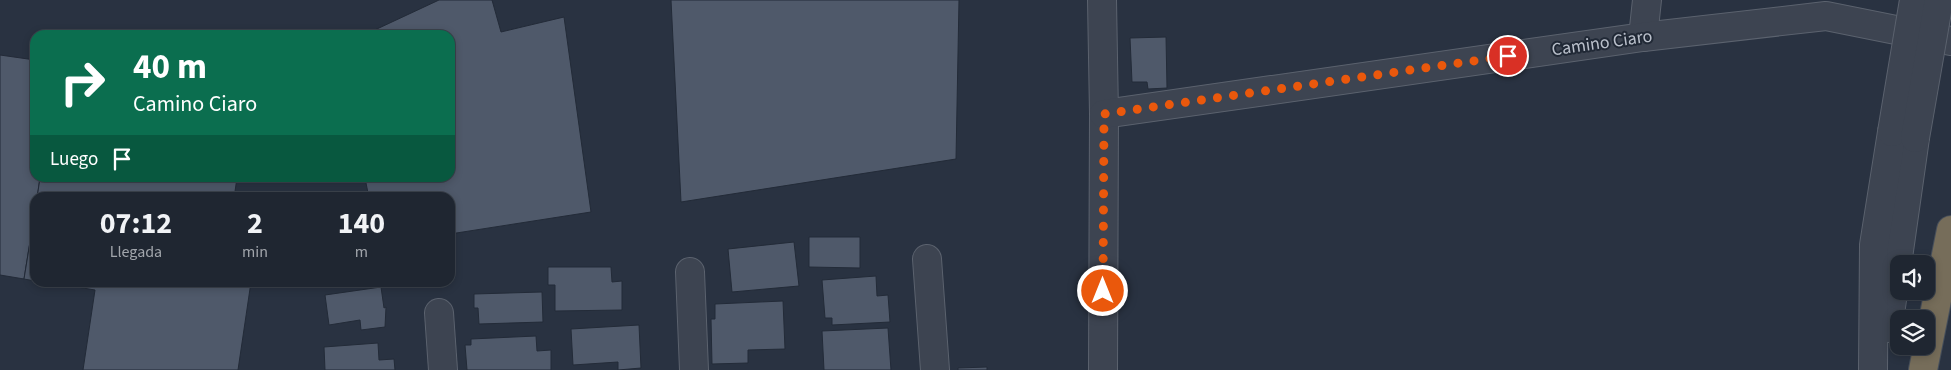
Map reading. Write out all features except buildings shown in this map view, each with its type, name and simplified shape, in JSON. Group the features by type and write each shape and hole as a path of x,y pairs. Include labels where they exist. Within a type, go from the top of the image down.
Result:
{"highway":[{"path":"1923,370 1951,230"}],"street":[{"path":"1102,0 1104,114 1103,370"},
{"path":"1643,37 1647,0"},
{"path":"1882,370 1914,0"},
{"path":"1873,370 1874,245 1938,0"},
{"name":"Camino Ciaro","path":"1104,114 1643,37 1826,16 1951,41"},
{"path":"927,259 935,370"},
{"path":"690,272 694,370"},
{"path":"439,313 443,370"}],"route":[{"path":"1103,291 1104,114 1508,56"}]}
